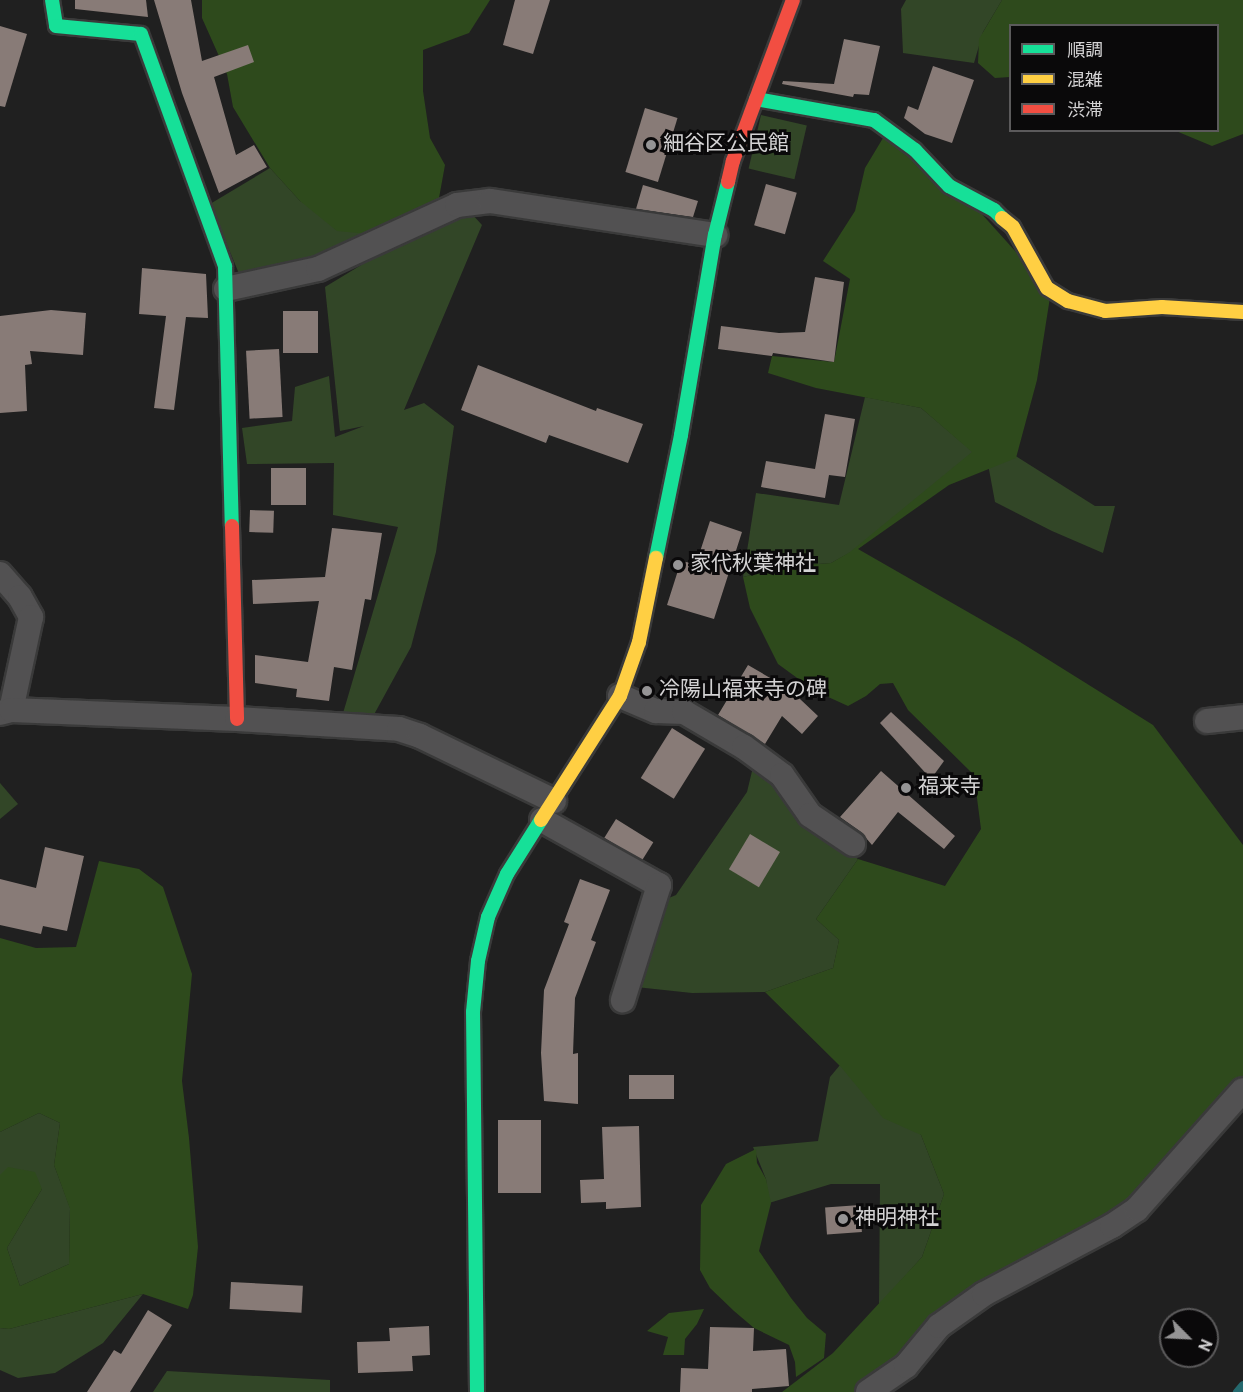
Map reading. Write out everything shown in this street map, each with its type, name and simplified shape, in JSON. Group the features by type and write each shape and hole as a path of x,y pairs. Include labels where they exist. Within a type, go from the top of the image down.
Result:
{"street":[{"path":"52,0 56,26 141,34 225,266 237,719"},
{"path":"477,1392 473,1012 478,961 496,896 620,696 639,642 681,435 715,235 733,161 792,0"},
{"path":"756,99 874,120 915,150 949,186 994,210 1013,227 1047,288 1068,301 1106,311 1162,307 1243,312"},
{"path":"226,289 318,269 457,205 479,202 490,201 715,235"},
{"path":"0,574 20,597 31,617 6,712 237,719 399,729 420,736 548,810 659,885 624,1000"},
{"path":"620,696 656,711 684,712 744,747 782,775 810,815 853,844"},
{"path":"1206,721 1243,717"},
{"path":"868,1392 906,1366 939,1326 984,1294 1112,1227 1137,1209 1243,1090"}],"green space":[{"path":"202,0 490,0 469,33 423,50 423,91 430,138 445,165 439,198 369,234 337,231 300,201 270,168 233,107 227,74 202,18"},
{"path":"906,0 1002,0 983,32 974,63 903,53 901,9"},
{"path":"1002,0 1243,0 1243,134 1212,146 1178,132 1219,132 1219,24 1009,24 1009,77 995,78 978,63 979,39"},
{"path":"761,115 807,126 794,179 749,169"},
{"path":"886,133 962,192 1051,291 1037,380 1016,458 949,485 858,549 1015,639 1153,725 1243,845 1243,1086 1121,1221 1065,1251 863,1392 782,1392 833,1353 922,1257 944,1194 921,1135 883,1118 841,1067 765,992 833,968 839,940 816,919 858,859 945,886 981,829 974,775 908,710 893,683 880,684 866,696 848,706 815,691 778,664 750,608 743,577 792,566 831,563 850,552 972,452 921,408 816,388 768,373 772,356 834,362 850,279 823,261 855,211 865,168"},
{"path":"270,168 300,201 369,234 319,262 240,276 210,204"},
{"path":"471,213 482,225 404,410 424,403 454,426 436,552 411,647 371,720 341,720 398,527 333,515 334,463 247,464 242,428 292,421 295,387 329,376 335,437 364,426 340,431 325,287 376,256"},
{"path":"865,397 921,408 973,452 862,546 831,563 792,566 743,577 756,493 839,505"},
{"path":"1003,448 1095,506 1115,506 1103,553 1052,531 995,502 988,464"},
{"path":"753,767 776,780 807,821 858,859 816,919 839,940 833,968 765,992 692,993 636,987 664,900 676,895 747,792"},
{"path":"0,783 18,804 0,819"},
{"path":"99,861 139,869 163,887 192,974 182,1081 198,1247 193,1295 188,1309 143,1294 9,1329 0,1328 0,1175 8,1167 35,1172 42,1189 7,1248 20,1286 69,1264 70,1209 54,1165 60,1123 39,1113 0,1132 0,938 36,948 76,947"},
{"path":"840,1065 921,1135 944,1194 922,1257 879,1305 880,1184 831,1184 769,1203 766,1179 753,1147 818,1141 830,1077"},
{"path":"39,1113 60,1123 54,1165 70,1208 69,1264 20,1286 7,1248 42,1189 0,1176 0,1132"},
{"path":"756,1149 757,1163 766,1179 771,1203 759,1251 807,1318 826,1334 824,1358 796,1377 795,1362 789,1345 754,1328 710,1288 700,1270 701,1205 726,1164"},
{"path":"143,1294 103,1343 55,1373 18,1378 0,1370 0,1328 9,1329"},
{"path":"704,1309 697,1324 685,1339 684,1355 663,1355 668,1337 647,1331 669,1313"},
{"path":"167,1371 330,1380 330,1392 153,1392"}],"building":[{"path":"75,0 146,0 148,17 75,9"},
{"path":"154,0 191,0 202,61 248,45 254,62 214,77 236,155 254,145 267,167 219,193 182,93"},
{"path":"515,0 550,0 533,54 503,45"},
{"path":"0,26 27,34 5,107 0,106"},
{"path":"844,39 880,46 869,95 854,94 853,97 782,84 783,81 834,84"},
{"path":"933,66 974,80 952,143 925,134 904,118 908,106 918,110"},
{"name":"細谷区公民館","path":"645,108 678,118 658,182 625,172"},
{"path":"766,184 797,193 785,234 754,225"},
{"path":"643,185 698,201 693,217 636,209"},
{"path":"142,268 206,274 208,318 186,317 174,410 154,408 166,316 139,314"},
{"path":"815,277 844,282 834,362 773,353 772,356 718,349 721,326 779,333 805,332"},
{"path":"51,310 86,313 83,355 30,351 32,364 25,365 27,411 0,413 0,316"},
{"path":"283,311 318,311 318,353 283,353"},
{"path":"279,349 283,417 250,419 246,351"},
{"path":"478,365 596,411 597,408 643,424 628,463 549,435 546,443 461,410"},
{"path":"825,414 855,419 845,477 829,475 825,498 761,487 766,461 815,469"},
{"path":"271,468 306,468 306,505 271,505"},
{"path":"250,510 274,511 273,533 249,532"},
{"path":"710,521 742,532 714,619 667,605 681,561 696,564"},
{"path":"332,528 382,533 371,600 365,599 352,670 334,667 329,701 296,697 297,689 255,683 255,655 308,662 319,601 253,604 252,580 325,577"},
{"path":"748,665 801,696 800,699 818,716 802,734 782,716 765,744 718,715"},
{"path":"891,712 944,761 931,779 880,723"},
{"path":"672,728 705,749 674,799 641,778"},
{"path":"881,771 955,836 944,849 898,812 872,845 861,832 840,817"},
{"path":"616,819 653,842 642,861 604,838"},
{"path":"750,834 780,852 759,887 729,869"},
{"path":"45,847 84,856 67,931 43,926 41,934 0,925 0,879 36,888"},
{"path":"580,879 610,890 591,940 596,942 575,998 573,1054 578,1053 578,1104 544,1101 541,1053 544,990 569,924 564,922"},
{"path":"629,1075 674,1075 674,1099 629,1099"},
{"path":"498,1120 541,1120 541,1193 498,1193"},
{"path":"639,1126 641,1207 606,1209 606,1202 581,1203 580,1180 604,1179 602,1127"},
{"name":"神明神社","path":"860,1205 862,1232 827,1234 825,1207"},
{"path":"231,1282 303,1286 301,1313 230,1309"},
{"path":"148,1310 172,1325 130,1392 87,1392 114,1350 121,1354"},
{"path":"429,1326 430,1355 412,1356 413,1371 358,1373 357,1342 390,1341 389,1328"},
{"path":"710,1327 754,1328 753,1351 786,1349 789,1386 752,1389 752,1392 680,1392 681,1368 708,1369"}],"waterway":[{"path":"1237,1392 1243,1385"}],"traffic: fast":[{"path":"52,0 56,26 141,34 225,266 232,526"},
{"path":"756,99 874,120 915,150 949,186 994,210 1002,218"},
{"path":"656,558 681,435 715,235 728,182"},
{"path":"477,1392 473,1012 478,961 488,917 507,874 541,820"}],"traffic: slow":[{"path":"1002,218 1013,227 1047,288 1068,301 1105,311 1162,307 1243,312"},
{"path":"541,820 620,696 639,642 656,558"}],"traffic: jam":[{"path":"728,182 733,161 793,0"},
{"path":"232,526 237,719"}],"place":[{"name":"細谷区公民館","path":"651,145"},
{"name":"家代秋葉神社","path":"678,565"},
{"name":"冷陽山福来寺の碑","path":"647,691"},
{"name":"福来寺","path":"906,788"},
{"name":"神明神社","path":"843,1219"}]}
